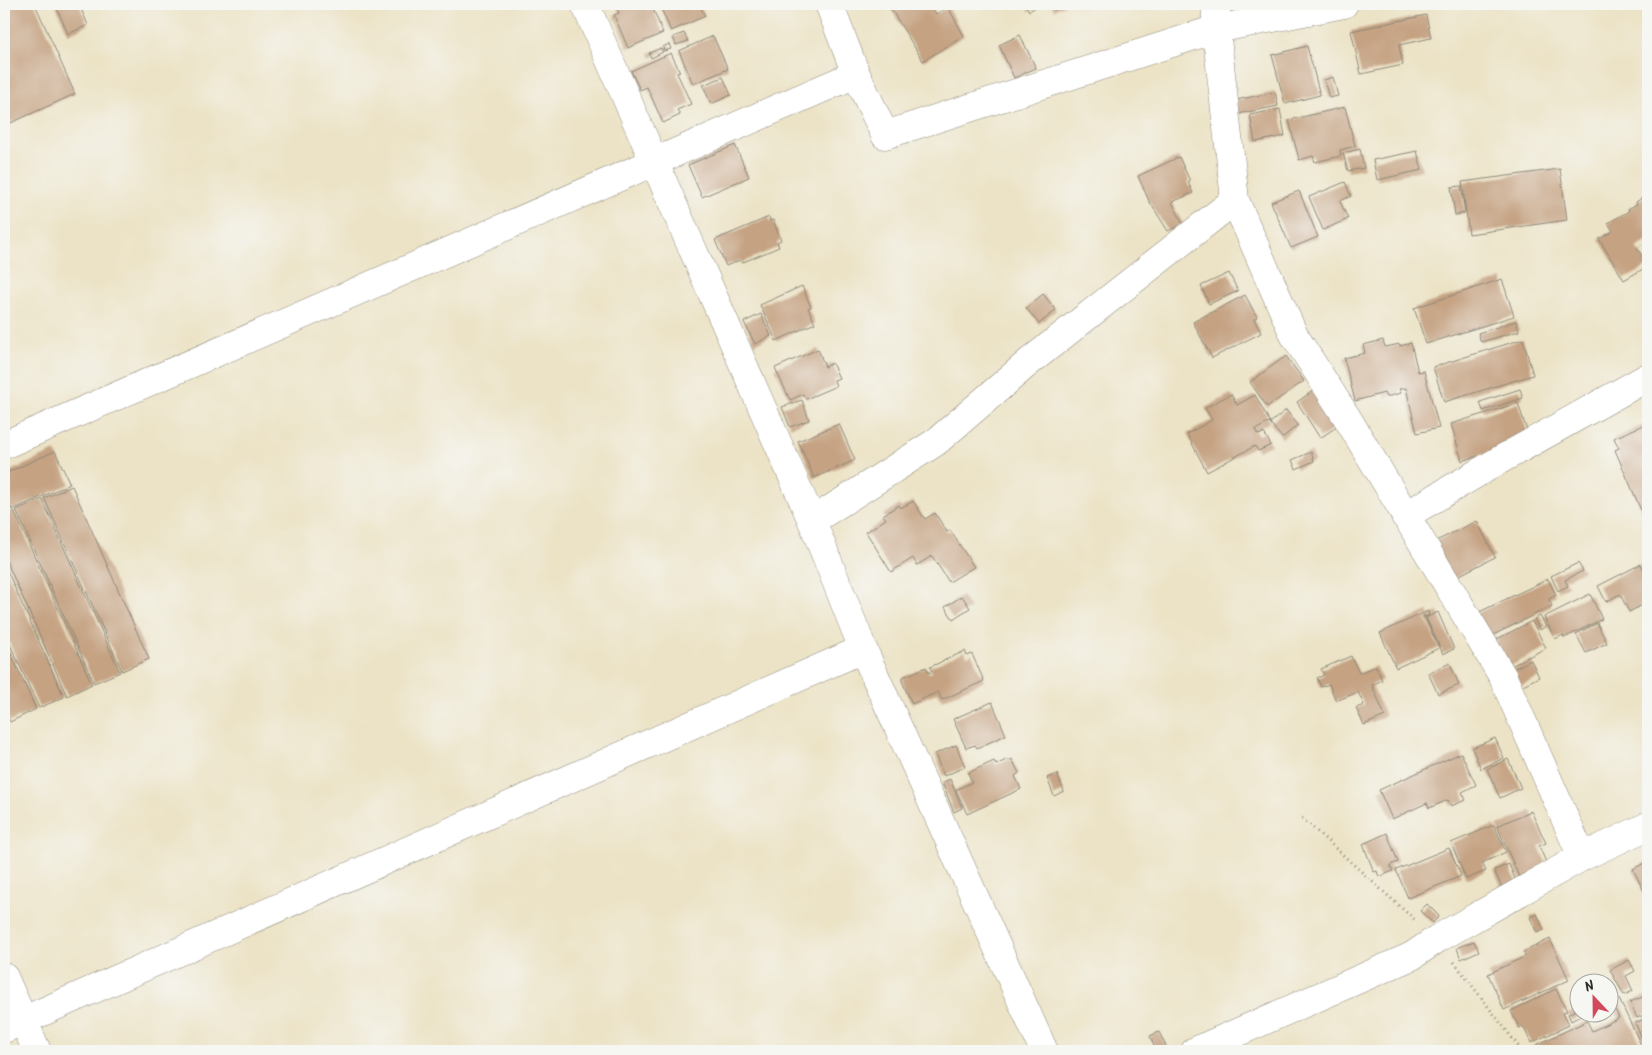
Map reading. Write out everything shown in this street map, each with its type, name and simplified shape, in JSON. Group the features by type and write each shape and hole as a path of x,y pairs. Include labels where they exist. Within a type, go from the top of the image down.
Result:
{"street":[{"path":"585,4 812,521 863,649 1044,1051"},
{"path":"829,4 856,74 885,135 1014,93 1216,17 1344,4"},
{"path":"1216,17 1235,200 1294,334 1346,416 1504,677 1582,857"},
{"path":"4,445 856,74"},
{"path":"812,521 936,442 1029,362 1235,200"},
{"path":"1405,516 1498,461 1648,377"},
{"path":"13,1025 863,649"},
{"path":"1196,1051 1412,956 1437,939 1582,857 1648,826"},
{"path":"4,978 13,1025 36,1051"}],"path":[{"path":"1302,818 1437,939 1522,1051"}],"building":[{"path":"4,4 35,4 75,94 4,126"},
{"path":"55,4 79,4 88,25 68,34"},
{"path":"615,4 651,4 663,33 628,48 614,15 619,13"},
{"path":"659,4 699,4 705,16 671,31"},
{"path":"892,4 930,4 936,14 948,7 964,36 923,61 889,6"},
{"path":"1025,4 1038,4 1039,5 1029,11"},
{"path":"1051,4 1067,4 1054,10"},
{"path":"1426,15 1431,38 1399,45 1403,65 1361,74 1351,31"},
{"path":"684,33 688,41 676,45 673,37"},
{"path":"1020,35 1036,68 1014,78 999,45"},
{"path":"713,36 728,69 693,84 679,51"},
{"path":"669,44 671,49 664,51 663,47"},
{"path":"1307,46 1320,95 1285,104 1272,55"},
{"path":"661,48 663,52 651,58 649,53"},
{"path":"671,53 680,72 677,73 691,104 677,110 680,115 663,123 647,87 640,90 631,71"},
{"path":"723,77 731,95 711,104 703,85"},
{"path":"1333,77 1338,96 1329,98 1324,80"},
{"path":"1275,92 1278,106 1238,114 1236,100"},
{"path":"1345,107 1355,146 1340,150 1341,156 1315,162 1313,156 1299,160 1289,120"},
{"path":"1280,109 1285,136 1255,142 1250,115"},
{"path":"735,145 749,177 702,197 688,165"},
{"path":"1360,149 1364,168 1348,171 1343,153"},
{"path":"1417,151 1422,170 1377,180 1373,160"},
{"path":"1179,157 1190,181 1188,182 1193,193 1172,202 1183,224 1168,231 1149,201 1138,176"},
{"path":"1560,169 1567,220 1469,234 1462,182"},
{"path":"1345,182 1351,196 1340,201 1348,219 1323,230 1309,197"},
{"path":"1461,186 1465,213 1455,215 1451,187"},
{"path":"1299,191 1318,237 1291,248 1271,202"},
{"path":"1648,194 1648,241 1637,248 1648,266 1624,280 1599,239 1613,231 1608,223 1629,211 1628,209"},
{"path":"769,217 770,221 773,220 781,240 777,242 779,247 741,263 740,260 726,266 715,240"},
{"path":"1229,273 1238,291 1209,304 1201,286"},
{"path":"1502,279 1514,316 1426,344 1414,308"},
{"path":"802,286 811,307 808,308 815,323 776,341 760,305"},
{"path":"1043,294 1056,310 1039,324 1026,308"},
{"path":"1245,295 1257,317 1254,319 1261,333 1212,358 1193,322"},
{"path":"761,314 771,336 755,344 744,322"},
{"path":"1516,321 1519,331 1481,342 1478,333"},
{"path":"1523,339 1533,375 1444,402 1433,367"},
{"path":"1383,340 1385,347 1411,343 1418,372 1424,371 1439,428 1417,433 1406,388 1399,389 1401,393 1386,397 1384,393 1355,401 1344,358 1365,353 1363,345"},
{"path":"818,349 825,367 832,363 839,378 834,380 836,386 806,399 803,394 790,400 775,368"},
{"path":"1286,356 1304,381 1267,407 1250,382"},
{"path":"1317,388 1341,424 1320,438 1297,402"},
{"path":"1520,389 1523,398 1483,411 1480,402"},
{"path":"1231,394 1237,405 1255,395 1270,422 1255,430 1258,435 1264,433 1271,445 1258,451 1255,446 1207,472 1187,434 1212,420 1205,408"},
{"path":"802,400 809,420 790,427 782,407"},
{"path":"1518,403 1530,440 1462,461 1451,424"},
{"path":"1286,410 1298,425 1282,438 1270,423"},
{"path":"1648,423 1648,507 1641,510 1615,450 1619,448 1614,438"},
{"path":"839,424 855,460 814,478 798,441"},
{"path":"55,451 70,484 12,510 11,507 4,510 4,498 7,497 4,490 4,474"},
{"path":"1311,452 1314,461 1296,469 1292,460"},
{"path":"72,486 149,659 122,671 44,498"},
{"path":"42,499 120,672 94,683 16,510"},
{"path":"913,501 925,519 935,513 947,532 950,530 974,567 949,582 932,556 917,565 913,558 891,572 866,532 886,519 883,515 899,505 901,508"},
{"path":"14,511 92,684 67,696 4,556 4,516"},
{"path":"1477,521 1495,557 1452,579 1434,542"},
{"path":"1578,563 1583,571 1565,580 1568,586 1558,591 1551,576"},
{"path":"4,564 64,697 39,708 4,631"},
{"path":"1641,564 1648,579 1648,602 1629,612 1620,594 1606,602 1598,586"},
{"path":"1548,579 1556,595 1549,599 1552,606 1485,639 1473,615"},
{"path":"1590,594 1602,619 1564,638 1563,635 1555,639 1544,617"},
{"path":"962,596 970,608 953,619 945,607"},
{"path":"1428,611 1429,615 1426,617 1424,615 1424,618 1439,648 1396,668 1380,633"},
{"path":"1438,612 1454,649 1443,654 1426,618"},
{"path":"1540,616 1546,626 1540,630 1534,619"},
{"path":"1532,621 1546,648 1501,671 1488,647 1498,641 1497,639"},
{"path":"1597,623 1607,643 1586,653 1576,634"},
{"path":"4,638 36,709 10,722 4,708"},
{"path":"965,651 967,656 972,654 984,681 942,700 938,692 912,704 902,681 903,677 926,667 929,673 932,672 930,667"},
{"path":"1351,656 1359,673 1376,666 1382,680 1372,685 1385,716 1364,725 1356,708 1364,705 1358,692 1336,701 1329,684 1321,687 1317,678 1324,675 1321,669"},
{"path":"1531,660 1539,677 1519,687 1511,670"},
{"path":"1450,663 1459,685 1438,694 1428,673"},
{"path":"992,702 1006,735 977,748 975,745 966,748 953,719"},
{"path":"1495,738 1504,758 1481,769 1472,748"},
{"path":"956,745 965,767 944,776 935,754"},
{"path":"1461,753 1476,785 1462,792 1466,800 1451,806 1448,800 1429,808 1427,803 1392,819 1379,790"},
{"path":"1008,759 1009,761 1012,759 1019,773 1015,776 1021,789 967,814 956,790 972,782 968,773 994,761 996,765"},
{"path":"1508,759 1521,788 1500,798 1487,769"},
{"path":"1057,774 1064,791 1054,796 1047,778"},
{"path":"950,779 962,808 954,812 942,783"},
{"path":"1531,811 1546,843 1539,846 1551,874 1523,886 1497,826"},
{"path":"1494,825 1506,852 1482,863 1486,871 1466,879 1451,843"},
{"path":"1387,833 1398,862 1390,865 1393,871 1379,877 1377,871 1374,872 1363,844"},
{"path":"1449,848 1461,876 1408,898 1396,870"},
{"path":"1648,861 1648,900 1633,869"},
{"path":"1509,864 1517,884 1503,890 1494,870"},
{"path":"1427,904 1439,916 1433,923 1420,911"},
{"path":"1537,914 1544,930 1537,933 1530,917"},
{"path":"1550,939 1569,980 1504,1010 1488,974 1526,956 1523,952"},
{"path":"1474,941 1479,951 1461,959 1457,948"},
{"path":"1629,960 1635,971 1626,976 1633,991 1624,995 1620,988 1620,972 1611,972 1610,970"},
{"path":"1556,989 1567,1011 1563,1012 1569,1025 1531,1043 1523,1026 1519,1028 1511,1011"},
{"path":"1648,995 1648,1013 1637,1018 1630,1002"},
{"path":"1620,1001 1644,1051 1538,1051 1534,1046 1585,1022 1588,1022 1592,1031 1611,1022 1620,1022"},
{"path":"1648,1017 1648,1051 1635,1023"},
{"path":"1159,1032 1167,1048 1156,1051 1150,1036"}]}
